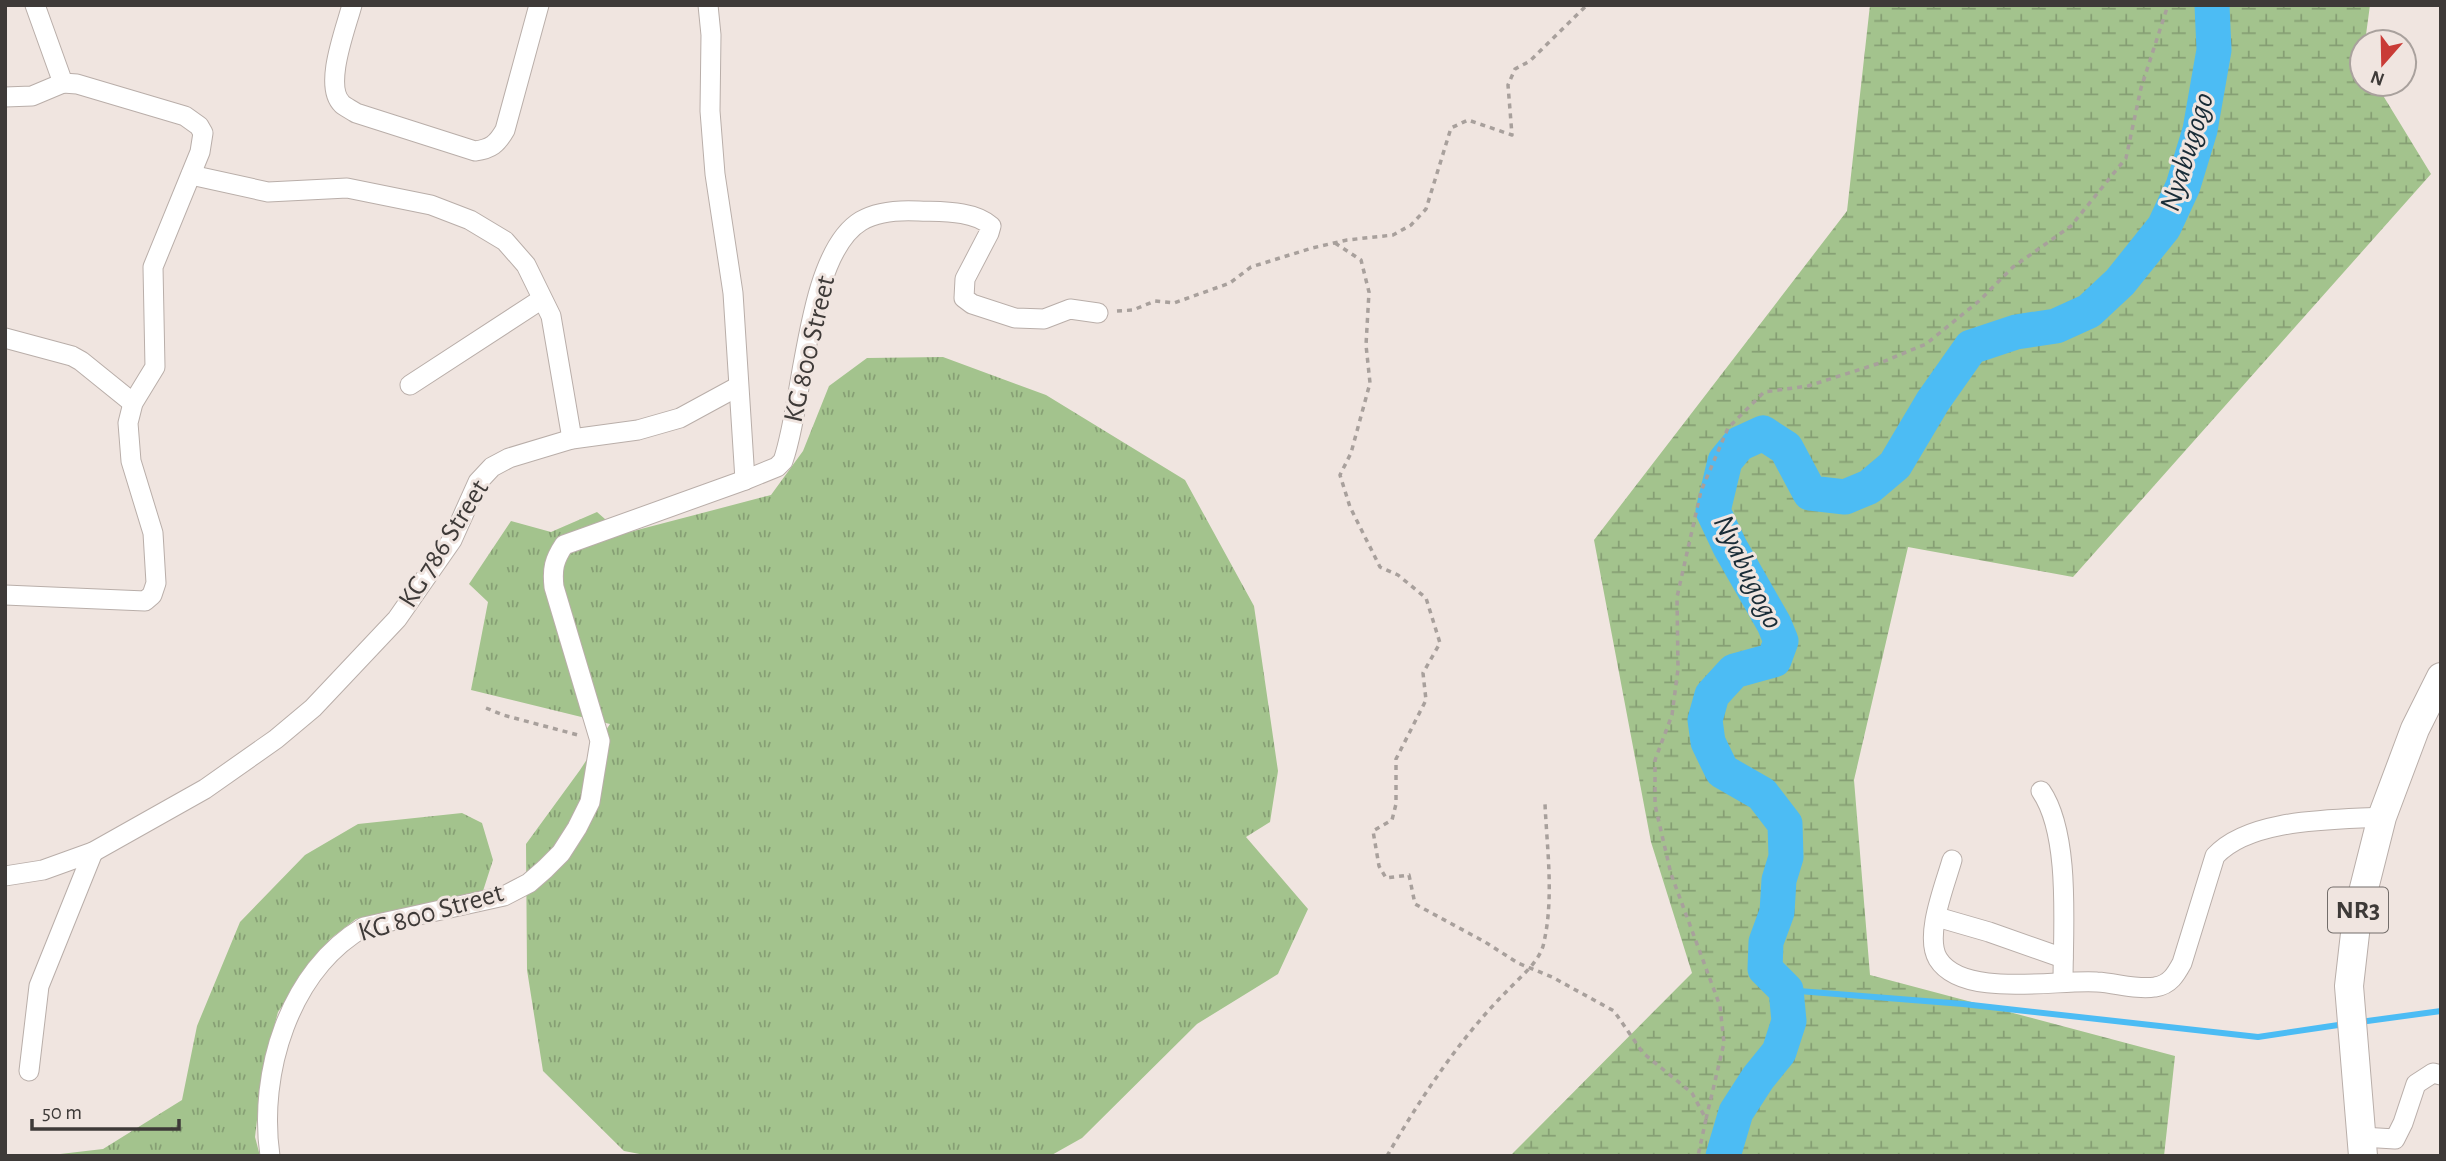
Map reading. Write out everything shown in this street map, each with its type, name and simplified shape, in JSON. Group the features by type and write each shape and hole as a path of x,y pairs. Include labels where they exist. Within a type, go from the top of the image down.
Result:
{"highway":[{"name":"NR3","path":"2363,1146 2349,986 2357,916 2382,817 2415,729 2441,677"}],"street":[{"path":"35,5 63,83"},
{"path":"352,5 334,78 334,91 341,103 356,113 475,150 488,149 498,142 505,130 539,5"},
{"path":"708,5 711,36 710,111 715,174 733,293 737,387"},
{"path":"5,97 32,96 63,83 77,84 185,116 199,125 203,133 191,175 153,267 155,367 133,403 128,423 131,461 153,533 156,583 152,595 145,601 5,595"},
{"path":"191,175 268,192 347,188 431,205 470,220 505,241 526,265 551,316 572,439"},
{"name":"KG 800 Street","path":"270,1156 269,1089 282,1035 298,994 314,972 347,937 364,928 504,895 529,883 561,853 590,802 600,741 554,587 554,559 564,545 745,480 777,467 783,461 821,282 834,252 848,233 862,221 898,210 956,213 985,220 991,226 965,279 964,298 972,304 1015,318 1044,319 1070,309 1098,313"},
{"path":"410,385 542,299"},
{"path":"5,338 72,356 133,403"},
{"name":"KG 786 Street","path":"5,876 43,870 93,852 205,789 276,739 313,708 397,619 452,540 478,482 492,467 509,458 572,439 638,429 680,418 737,387"},
{"name":"KG 800 Street","path":"737,387 745,480"},
{"path":"2041,791 2049,802 2058,829 2064,896 2063,982"},
{"path":"1952,860 1933,938 1934,949 1942,963 1953,972 1992,984 2099,982 2155,987 2174,977 2182,963 2214,856 2224,846 2237,838 2298,824 2382,817"},
{"path":"29,1071 39,986 93,852"},
{"path":"1937,917 2063,958"},
{"path":"2363,1146 2395,1139 2416,1084 2433,1073 2441,1075"}],"path":[{"path":"1098,313 1133,310 1155,301 1174,303 1230,283 1251,267 1335,243 1393,236 1411,225 1426,209 1451,128 1468,120 1512,135 1508,85 1515,69 1531,61 1587,5"},
{"path":"1698,1156 1724,1043 1720,1006 1671,874 1655,805 1656,760 1672,715 1678,669 1676,597 1700,491 1728,428 1764,392 1808,386 1880,363 1926,344 1979,301 2013,267 2071,226 2126,158 2141,88 2168,5"},
{"path":"1335,243 1361,260 1369,292 1366,345 1370,383 1351,453 1340,475 1350,507 1380,567 1398,575 1426,598 1440,643 1423,673 1426,700 1396,759 1396,804 1392,820 1373,831 1379,866 1386,878 1409,876 1415,904 1614,1011 1643,1053 1692,1093 1706,1119"},
{"path":"486,708 600,741"},
{"path":"1387,1156 1462,1042 1530,968 1544,945 1549,886 1545,803"}],"green space":[{"path":"1870,5 2370,5 2367,28 2348,28 2348,98 2385,98 2431,174 2073,577 1908,547 1854,780 1870,975 2175,1056 2164,1156 1510,1156 1692,973 1651,842 1594,540 1847,211"},
{"path":"943,357 1046,395 1185,480 1254,606 1278,771 1270,822 1246,837 1308,909 1278,974 1197,1024 1082,1138 1050,1156 650,1156 624,1151 543,1071 527,970 526,844 610,724 471,690 488,602 469,584 511,521 551,532 597,512 622,534 771,495 803,451 829,386 867,358"},
{"path":"462,813 482,823 493,860 483,891 356,919 330,939 278,1012 263,1069 255,1137 260,1156 43,1156 103,1149 182,1100 197,1026 240,922 305,855 358,824"}],"waterway":[{"name":"Nyabugogo","path":"1723,1156 1736,1112 1779,1052 1789,1021 1786,990 1765,969 1766,942 1777,912 1779,880 1786,857 1785,824 1762,794 1722,771 1708,742 1705,720 1712,695 1734,671 1774,660 1781,641 1713,511 1725,461 1739,444 1763,433 1786,448 1810,493 1845,497 1869,487 1895,465 1933,401 1971,347 2016,332 2056,326 2089,311 2120,282 2164,227 2183,186 2200,130 2214,50 2212,5"},
{"path":"1786,990 1963,1004 2258,1037 2345,1024"},
{"path":"2360,1022 2441,1011"}]}
